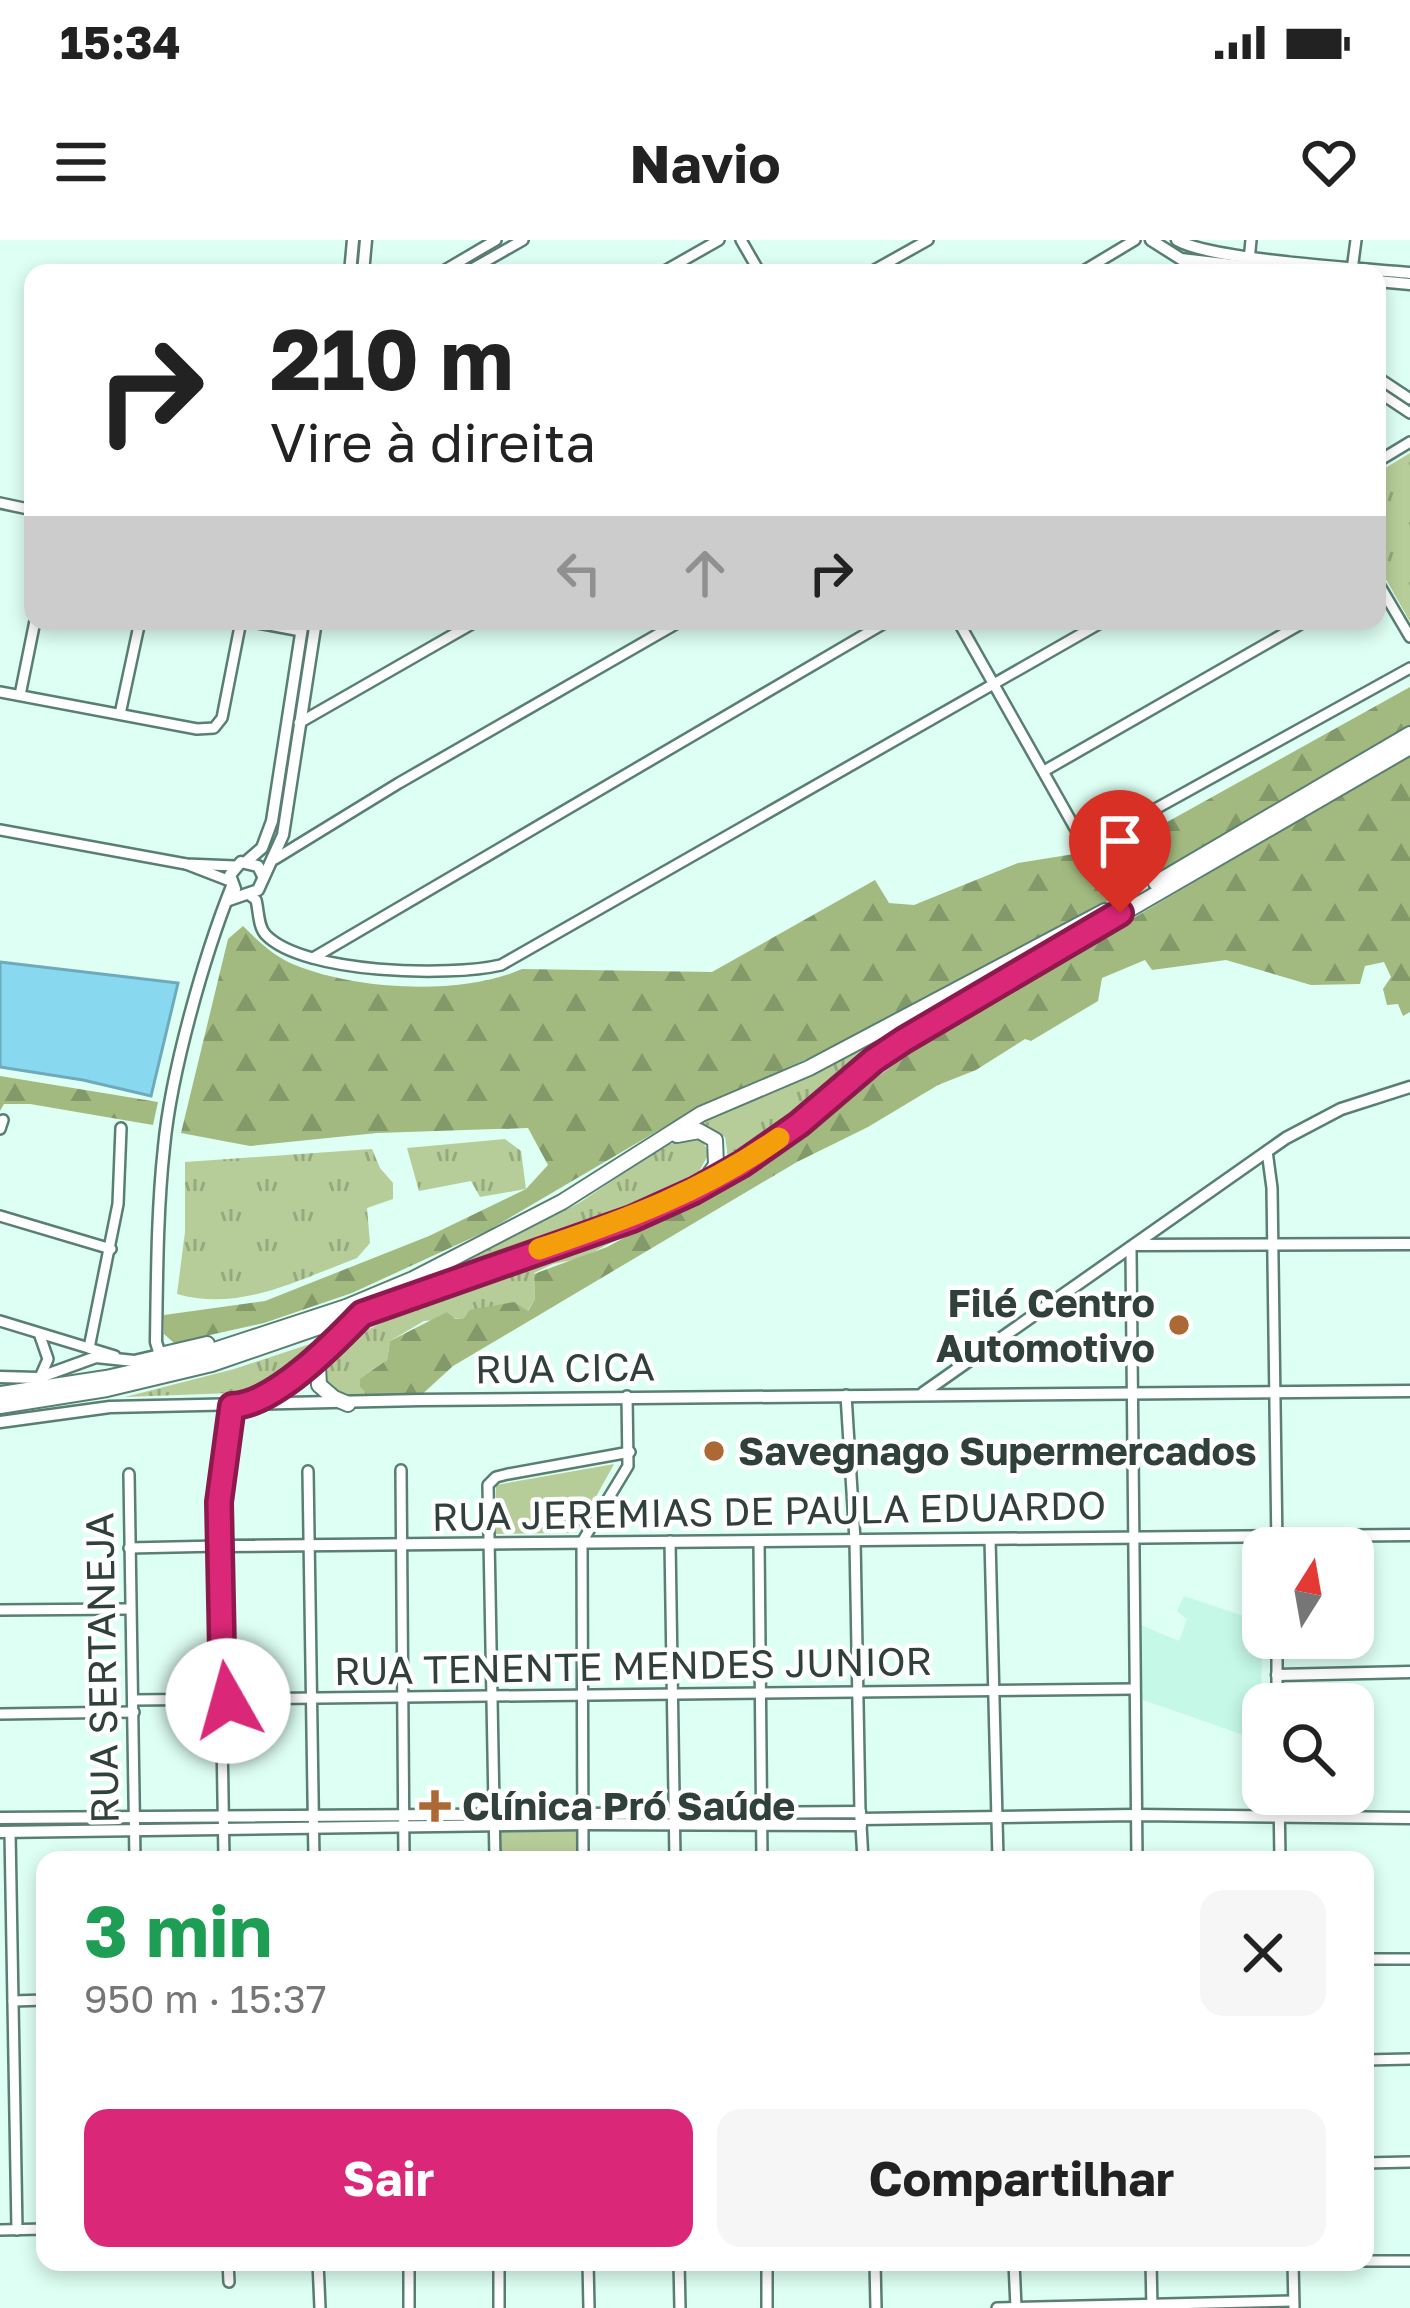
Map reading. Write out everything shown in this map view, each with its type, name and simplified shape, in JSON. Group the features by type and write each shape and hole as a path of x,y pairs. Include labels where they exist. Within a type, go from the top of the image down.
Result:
{"main road":[{"path":"0,1394 178,1362 384,1292 478,1248 714,1107 809,1068 1141,892 1410,734"},
{"path":"0,1406 143,1382 369,1311 632,1219 694,1191 799,1124 904,1040 1410,747"},
{"path":"653,1144 693,1131 708,1133 716,1140 716,1165 694,1191"},
{"path":"160,1355 258,1332 384,1292"},
{"path":"237,1406 284,1383 369,1311"},
{"path":"328,1347 318,1367 320,1385 348,1404"}],"street":[{"path":"471,254 473,240"},
{"path":"455,264 496,240"},
{"path":"481,264 523,240"},
{"path":"678,264 719,240"},
{"path":"885,264 928,240"},
{"path":"1095,264 1135,240"},
{"path":"1151,240 1283,264"},
{"path":"1249,261 1251,240"},
{"path":"1221,264 1258,264"},
{"path":"1386,596 1410,637"},
{"path":"20,695 33,630"},
{"path":"121,714 138,630"},
{"path":"0,692 197,729 214,728 222,718 242,630"},
{"path":"238,889 241,863 262,848 269,831 301,630"},
{"path":"0,1322 88,1353 134,1360 160,1355 157,1324 166,1132 188,1033 226,902 238,889 262,881 284,835 314,630"},
{"path":"299,723 461,630"},
{"path":"275,859 666,630"},
{"path":"313,958 873,630"},
{"path":"963,630 1080,837 1092,844 1410,668"},
{"path":"186,864 256,900 265,934 285,949 313,958 418,972 501,965 1087,630"},
{"path":"1044,771 1290,630"},
{"path":"0,830 186,864 258,866 262,881 259,914"},
{"path":"920,1394 1267,1151 1341,1109 1410,1087"},
{"path":"0,1377 40,1384 88,1353 118,1204 121,1127"},
{"path":"1267,1151 1272,1188 1277,1527"},
{"path":"0,1216 111,1249"},
{"path":"1134,1247 1410,1244"},
{"path":"1134,1247 1137,1851"},
{"path":"40,1336 48,1359 40,1384"},
{"path":"938,1394 938,1387 965,1364"},
{"name":"RUA CICA","path":"0,1422 110,1407 627,1396 1410,1391"},
{"path":"846,1395 855,1540 862,1851"},
{"path":"584,1851 582,1542 628,1466 627,1396"},
{"path":"224,1851 219,1546 222,1462 237,1406"},
{"path":"495,1851 487,1491 496,1477 630,1452"},
{"path":"401,1470 404,1851"},
{"path":"308,1471 314,1851"},
{"name":"RUA SERTANEJA","path":"129,1474 135,1851"},
{"name":"RUA JEREMIAS DE PAULA EDUARDO","path":"1374,1537 1410,1535"},
{"name":"RUA JEREMIAS DE PAULA EDUARDO","path":"129,1548 1132,1538 1242,1541"},
{"path":"990,1539 998,1851"},
{"path":"670,1541 674,1851"},
{"path":"759,1541 762,1851"},
{"path":"0,1610 128,1609"},
{"path":"1277,1659 1277,1683"},
{"path":"1277,1675 1410,1672"},
{"name":"RUA TENENTE MENDES JUNIOR","path":"0,1714 223,1701 1134,1689"},
{"path":"1279,1815 1280,1851"},
{"path":"0,1818 403,1822 1410,1817"},
{"path":"16,2230 14,2001 6,1934 5,1832 134,1832 224,1822"},
{"path":"1374,1959 1410,1959"},
{"path":"14,2001 36,2000"},
{"path":"0,2040 13,2041"},
{"path":"1374,2060 1410,2059"},
{"path":"1374,2163 1410,2162"},
{"path":"0,2230 36,2229"},
{"path":"1374,2261 1410,2260"},
{"path":"229,2271 229,2282"},
{"path":"318,2271 320,2308"},
{"path":"409,2271 409,2308"},
{"path":"499,2271 499,2308"},
{"path":"588,2271 589,2308"},
{"path":"679,2271 680,2308"},
{"path":"767,2271 767,2308"},
{"path":"875,2271 876,2308"},
{"path":"1014,2271 1016,2308"},
{"path":"1151,2271 1152,2306"},
{"path":"997,2308 1293,2305 1293,2271"}],"shaded area":[{"path":"1184,1596 1242,1615 1242,1659 1262,1659 1261,1683 1242,1683 1242,1734 1140,1699 1138,1624 1179,1641 1187,1619 1177,1611"}],"green space":[{"path":"1410,453 1410,622 1386,579 1386,468"},
{"path":"1410,687 1410,727 1096,908 859,1036 700,1106 489,1230 352,1293 264,1323 174,1343 164,1334 164,1315 265,1301 429,1236 526,1189 548,1165 528,1128 377,1133 250,1146 181,1133 228,939 243,926 273,953 295,965 378,984 470,983 522,969 712,972 875,880 889,903 914,905 1018,863 1124,846"},
{"path":"1410,754 1410,1012 1403,1016 1398,1004 1387,1005 1383,989 1391,977 1384,962 1365,966 1360,984 1311,985 1226,960 1152,970 1145,960 1102,978 1098,1001 1031,1041 1025,1039 976,1070 938,1085 797,1162 453,1366 418,1398 374,1400 360,1387 360,1379 387,1360 390,1341 447,1312 455,1319 464,1318 469,1310 514,1302 528,1311 535,1299 534,1274 607,1247 745,1173 928,1040"},
{"path":"912,1021 763,1141 724,1166 728,1157 725,1137 698,1122"},
{"path":"0,1076 158,1102 153,1125 30,1104 4,1104 0,1111"},
{"path":"505,1139 521,1151 526,1189 480,1197 471,1181 419,1191 407,1148"},
{"path":"702,1140 709,1153 696,1178 624,1214 413,1289 579,1203 666,1145"},
{"path":"372,1149 393,1183 393,1199 367,1208 370,1243 357,1258 246,1296 200,1299 177,1294 185,1232 185,1162"},
{"path":"656,1219 582,1258 534,1273 535,1299 527,1312 469,1310 464,1318 424,1321 390,1341 387,1360 360,1387 370,1395 336,1395 329,1385 325,1370 332,1354 365,1331 486,1277"},
{"path":"328,1338 276,1379 238,1397 232,1393 125,1397 234,1369"},
{"path":"614,1464 576,1533 496,1534 496,1485"},
{"path":"578,1829 578,1851 501,1851 501,1831"}],"water":[{"path":"0,962 178,983 151,1096 0,1067"}],"slow traffic":[{"path":"539,1249 632,1219 694,1191 779,1138"}],"place":[{"name":"Filé Centro Automotivo","path":"1179,1325"},
{"name":"Savegnago Supermercados","path":"714,1451"},
{"name":"Clínica Pró Saúde","path":"435,1806"}],"route":[{"path":"228,1701 223,1701 219,1502 232,1406 243,1406 284,1383 362,1314 632,1219 718,1178 799,1124 904,1040 1120,913"}]}
